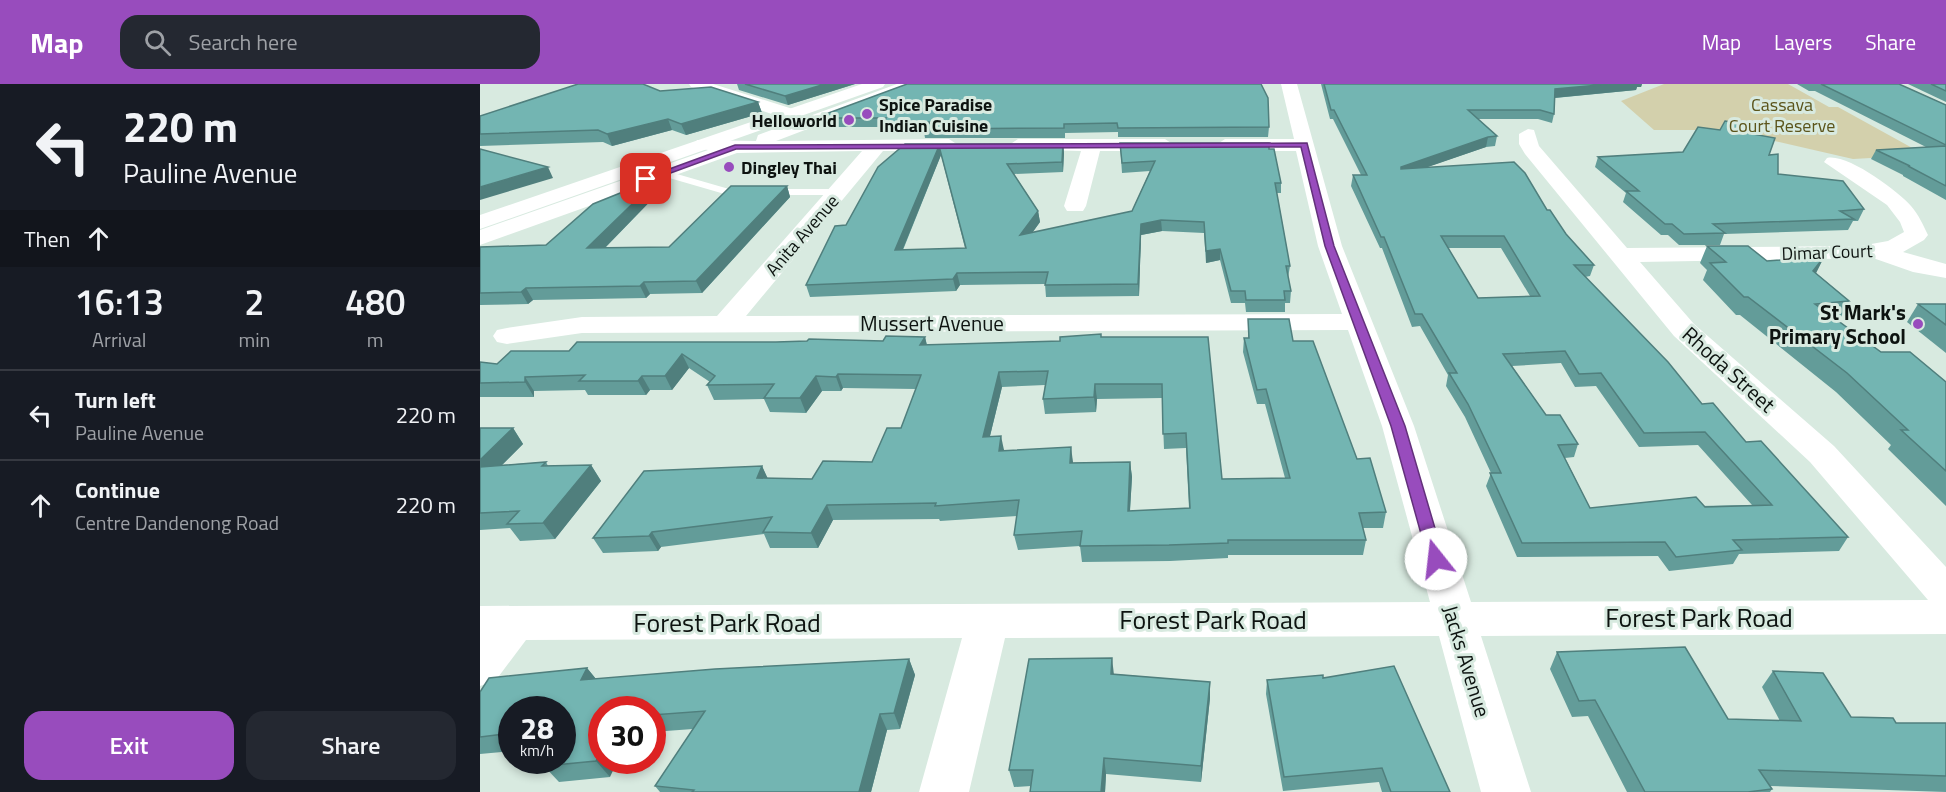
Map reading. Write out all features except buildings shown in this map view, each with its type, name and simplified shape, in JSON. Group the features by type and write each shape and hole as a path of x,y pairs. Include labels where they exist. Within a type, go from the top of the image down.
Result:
{"street":[{"path":"697,84 790,114"},
{"path":"749,143 790,114 877,84"},
{"path":"480,238 912,84"},
{"name":"Jacks Avenue","path":"1289,84 1330,246 1398,426 1506,792"},
{"name":"Rhoda Street","path":"1528,134 1528,144 1532,150 1697,344 1822,454 1946,594"},
{"path":"480,222 704,144 973,145"},
{"path":"997,145 1187,145"},
{"path":"1075,206 1092,145"},
{"path":"1210,145 1305,145"},
{"name":"Anita Avenue","path":"725,324 878,146"},
{"name":"Dimar Court","path":"1621,255 1876,251 1895,247 1916,235 1912,219 1891,199 1834,162"},
{"path":"1876,251 1922,267 1946,271"},
{"name":"Mussert Avenue","path":"507,336 582,326 1358,322"},
{"name":"Forest Park Road","path":"498,623 1454,617 1946,617"},
{"path":"944,792 988,620"},
{"path":"480,667 498,623"}],"lane":[{"path":"663,173 728,192 839,192"}],"green space":[{"name":"Cassava Court Reserve","path":"1664,84 1788,84 1829,107 1838,107 1925,155 1853,159 1726,130 1654,130 1621,101"}],"place":[{"name":"Spice Paradise Indian Cuisine","path":"867,114"},
{"name":"Helloworld","path":"849,120"},
{"name":"Dingley Thai","path":"729,167"},
{"name":"St Mark's Primary School","path":"1918,324"}],"route":[{"path":"646,179 735,147 1305,145 1335,264 1379,372 1398,426 1436,559"}]}
